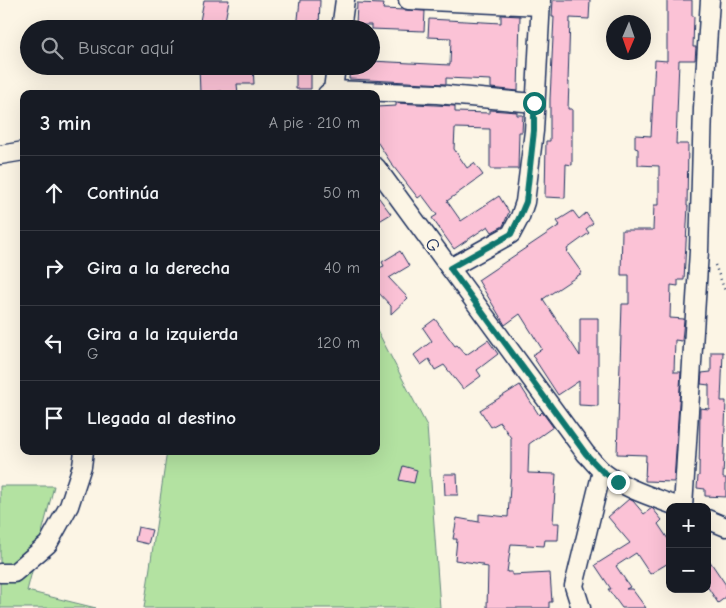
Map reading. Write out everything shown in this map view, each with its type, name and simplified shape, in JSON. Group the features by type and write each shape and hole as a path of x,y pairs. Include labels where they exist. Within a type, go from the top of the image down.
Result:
{"street":[{"path":"342,20 344,0"},
{"path":"408,0 541,3 534,103 534,131 526,202 511,234 450,268"},
{"path":"683,503 699,250 703,108 710,0"},
{"path":"330,90 334,75"},
{"path":"380,93 438,94 534,103"},
{"path":"0,155 20,152"},
{"name":"G","path":"380,172 578,443 602,471 637,492 668,503"},
{"path":"0,573 14,573 48,544 69,506 82,466 83,455"},
{"path":"581,608 574,586 602,471"},
{"path":"711,520 726,526"}],"green space":[{"path":"380,336 427,426 440,608 144,608 166,455 380,455"},
{"path":"0,486 54,486 27,591 96,608 0,608"}],"building":[{"path":"204,0 229,0 225,20 200,20"},
{"path":"300,0 320,0 319,20 298,20"},
{"path":"553,0 590,0 589,19 570,18 568,109 572,109 572,165 566,164 565,198 545,197 546,141 550,141"},
{"path":"667,0 692,0 692,16 694,16 693,47 696,47 695,60 679,60 676,144 688,144 688,206 684,280 678,280 678,286 671,285 670,318 684,319 682,341 675,340 674,372 681,372 674,482 645,481 646,455 617,454 622,304 629,304 629,275 621,275 622,230 653,230 654,205 659,205 659,166 638,165 638,149 635,148 635,135 651,136 655,60 667,61"},
{"path":"357,3 384,4 383,9 425,11 424,31 380,29 380,20 356,20"},
{"path":"501,15 520,16 518,91 491,88 491,80 446,78 446,84 349,79 349,75 380,75 380,61 450,65 451,38 428,37 429,19 501,23"},
{"path":"199,75 254,75 254,84 237,84 238,90 200,90"},
{"path":"296,75 311,75 311,89 296,89"},
{"path":"396,103 455,106 455,112 490,113 490,110 517,112 517,115 523,115 522,132 519,132 518,169 490,169 490,129 455,128 454,149 467,168 474,163 483,175 447,201 461,221 499,196 509,212 503,226 492,232 488,226 454,249 432,218 437,215 422,195 418,198 380,146 380,107 396,106"},
{"path":"380,199 391,214 380,221"},
{"path":"573,211 579,219 586,213 593,223 586,229 589,233 567,249 567,252 582,273 543,299 580,356 580,318 598,318 598,406 579,405 579,381 558,395 532,355 542,349 520,314 505,325 478,280 560,225 557,221"},
{"path":"400,251 409,266 389,278 408,298 391,314 391,306 380,294 380,268 384,266 382,262"},
{"path":"435,319 455,346 457,345 466,355 488,340 498,354 477,370 481,376 463,389 444,365 435,370 429,359 421,365 414,355 432,341 423,328"},
{"path":"711,352 723,352 721,401 726,401 723,478 726,478 726,497 705,496 705,489 697,488 699,476 700,408 709,409 709,385 701,384 702,373 711,372"},
{"path":"520,385 539,415 542,412 553,427 529,444 528,473 556,474 553,523 559,523 558,540 545,540 544,546 511,544 507,572 512,572 512,575 550,573 552,602 549,602 549,608 487,608 488,567 482,566 482,564 455,560 457,539 453,539 457,518 479,522 479,514 508,517 511,438 500,422 491,427 480,410"},
{"path":"403,466 417,470 414,483 399,480"},
{"path":"444,474 457,474 458,495 445,495"},
{"path":"629,499 644,514 652,508 662,520 658,524 666,536 666,564 650,574 636,553 616,566 630,587 626,589 632,589 646,608 622,608 608,589 611,589 595,565 630,543 608,517"},
{"path":"138,527 152,530 148,544 135,541"},
{"path":"711,563 726,585 726,597 718,603 711,592"}],"route":[{"path":"534,103 534,131 526,202 511,234 450,268 586,454 602,471 618,482"}]}
